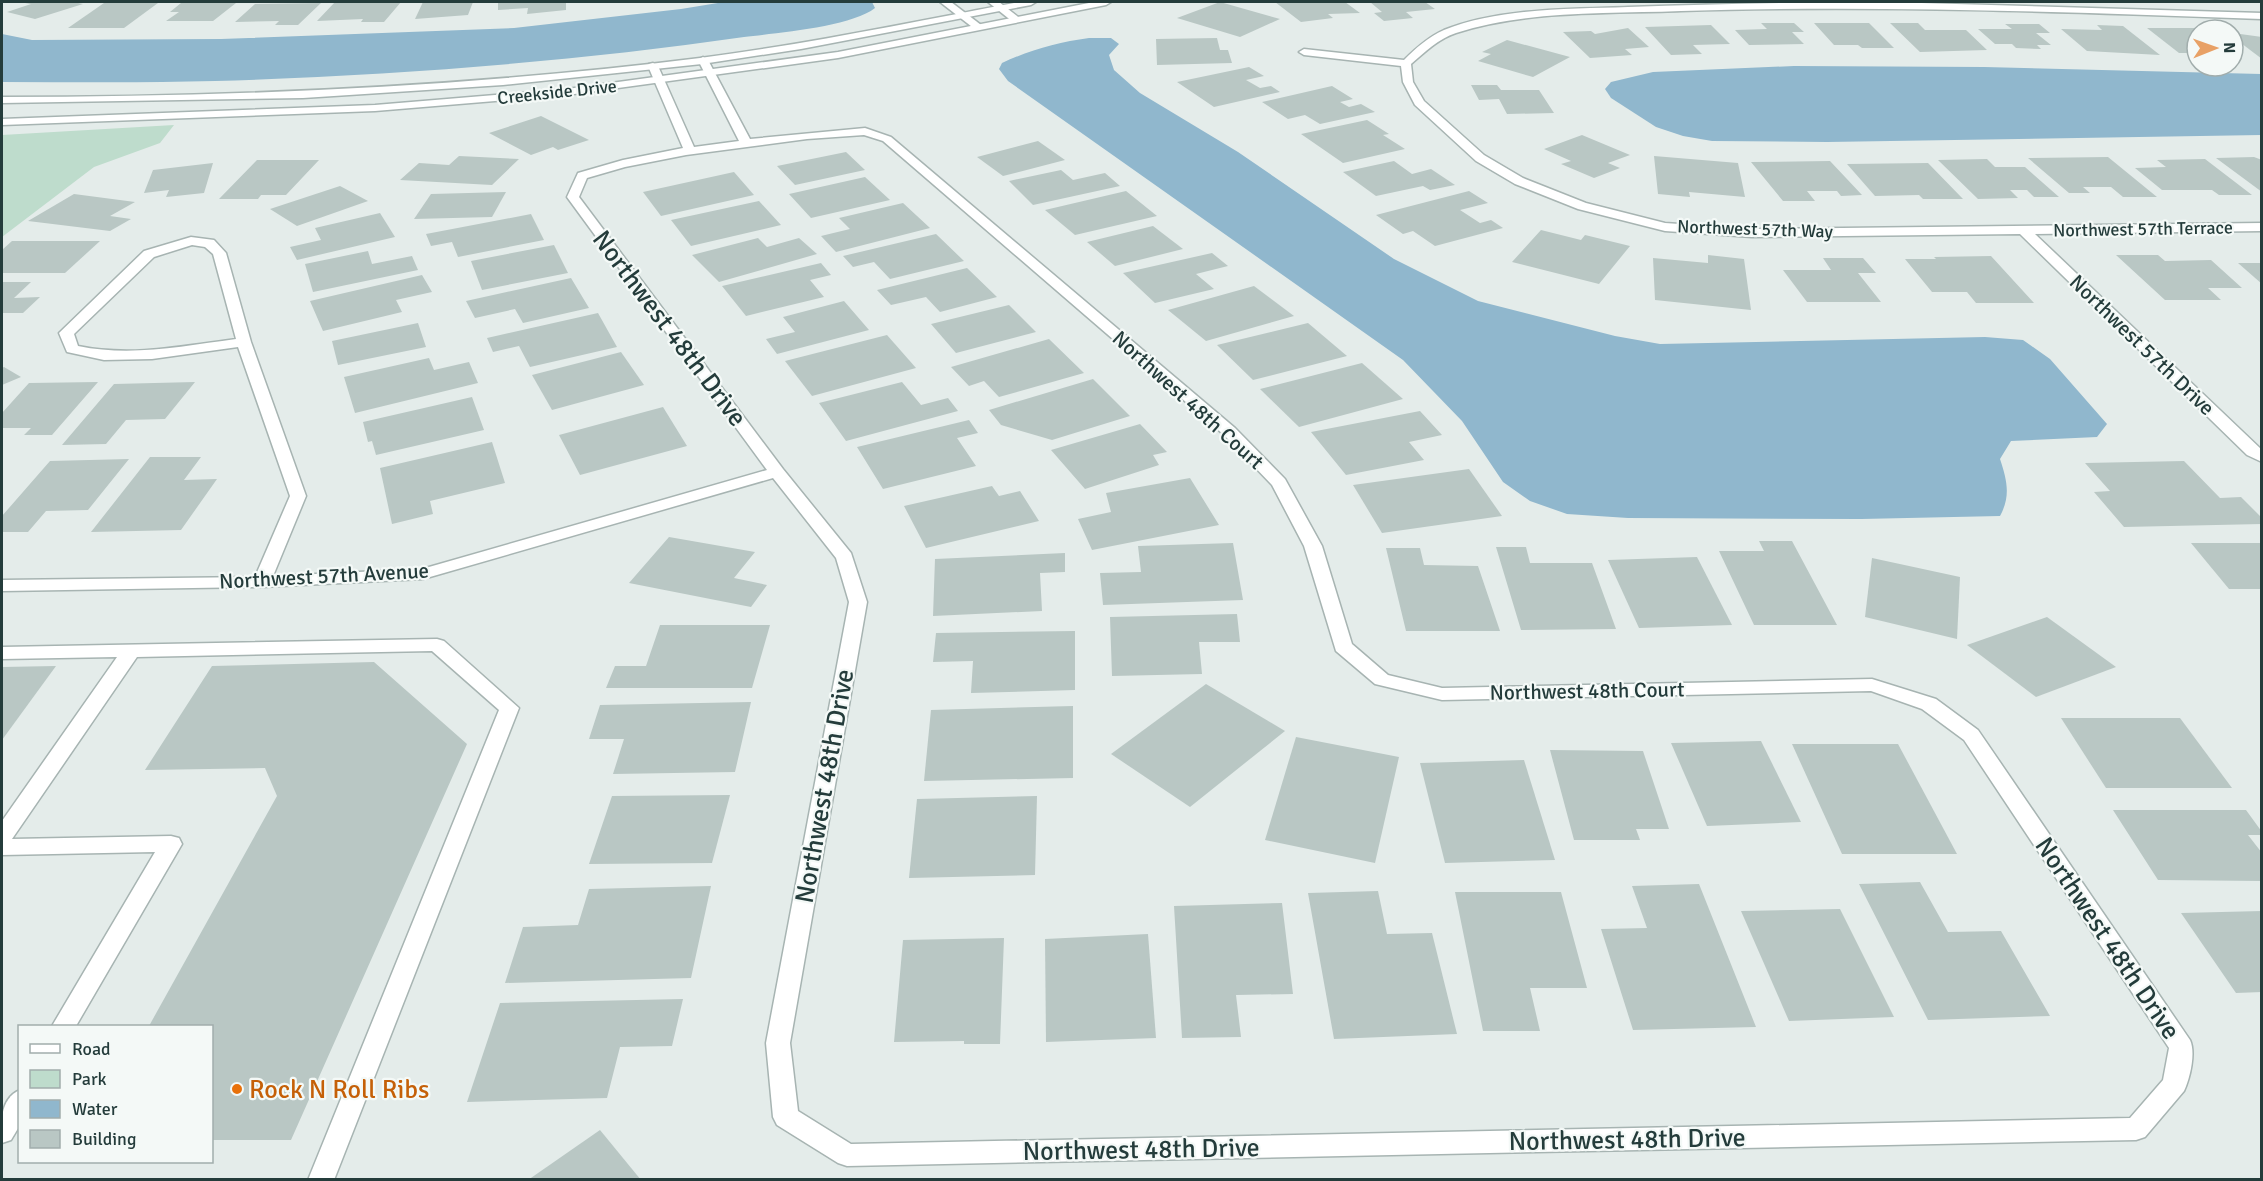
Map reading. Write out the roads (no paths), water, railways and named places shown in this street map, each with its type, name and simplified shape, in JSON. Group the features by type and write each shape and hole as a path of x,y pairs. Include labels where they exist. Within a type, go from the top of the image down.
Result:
{"street":[{"path":"945,2 980,28"},
{"name":"Creekside Drive","path":"2,100 165,100 328,94 485,84 704,60 846,38 964,16 997,4 1031,2"},
{"name":"Creekside Drive","path":"2,122 375,108 567,92 838,56 1106,2"},
{"path":"997,4 1017,20"},
{"path":"1304,52 1406,63 1424,46 1453,30 1500,19 1712,7 2068,5 2262,16"},
{"path":"704,60 746,143"},
{"name":"Northwest 57th Way","path":"1406,63 1408,82 1419,103 1480,158 1519,181 1582,206 1665,226 1752,233 2024,231"},
{"path":"653,66 690,150"},
{"name":"Northwest 48th Court","path":"746,143 835,132 865,131 887,139 1229,432 1279,483 1313,546 1342,647 1382,680 1442,694 1872,685 1929,704"},
{"name":"Northwest 48th Drive","path":"746,143 690,150 617,164 582,176 573,197 777,472 845,557 858,602 778,1043 786,1117 848,1155 2136,1129 2175,1084 2181,1047 1971,735 1929,704"},
{"name":"Northwest 57th Terrace","path":"2024,231 2262,227"},
{"name":"Northwest 57th Drive","path":"2024,231 2253,452 2262,458"},
{"path":"244,342 152,355 104,356 72,350 66,333 149,254 191,241 209,243 219,253 244,342 298,496 262,582"},
{"name":"Northwest 57th Avenue","path":"2,586 262,582 423,574 777,472"},
{"path":"2,652 437,645 509,708 321,1179"},
{"path":"2,837 132,650"},
{"path":"2,847 171,844 64,1025"},
{"path":"2,1132 18,1104"}],"water":[{"path":"724,2 872,2 875,8 849,20 793,31 546,61 347,76 215,81 2,82 2,34 32,40 221,39 514,28"},
{"path":"1089,38 1111,38 1119,44 1109,55 1114,70 1140,93 1238,152 1394,259 1478,301 1615,336 1660,344 1985,337 2023,340 2050,359 2107,424 2097,437 2011,441 2000,459 2007,495 2000,516 1861,519 1628,518 1567,514 1530,501 1503,482 1462,421 1403,360 1008,81 999,69 1002,63 1034,50"},
{"path":"1794,66 1984,67 2185,72 2185,78 2245,78 2245,74 2261,74 2261,135 1827,142 1712,141 1683,136 1656,127 1611,98 1605,89 1611,82 1653,72"}],"place":[{"name":"Rock N Roll Ribs","path":"237,1089"}]}
